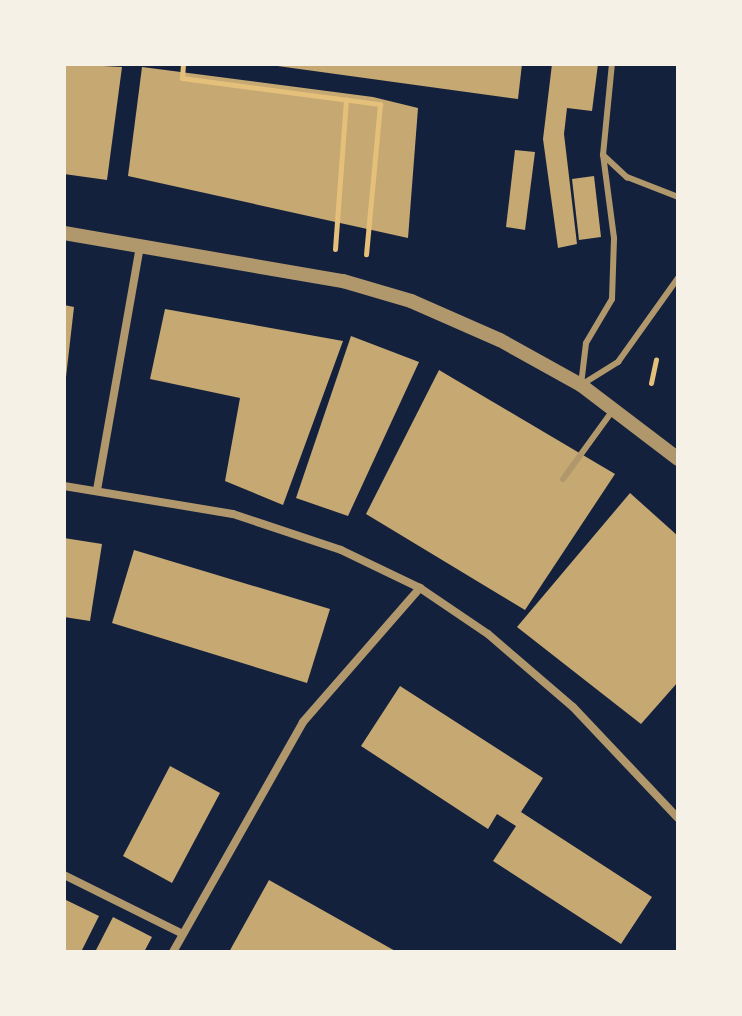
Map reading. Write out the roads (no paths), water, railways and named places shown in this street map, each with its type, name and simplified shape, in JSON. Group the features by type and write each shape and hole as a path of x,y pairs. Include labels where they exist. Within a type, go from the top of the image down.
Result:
{"street":[{"path":"64,233 343,281 411,301 500,340 581,385 615,407 678,459"},
{"path":"97,490 140,245"},
{"path":"64,486 233,514 341,550 420,588 488,634 573,707 678,818"},
{"path":"173,952 303,722 420,588"},
{"path":"64,875 181,933"}],"lane":[{"path":"581,385 586,343 612,299 614,238 603,155 612,64"},
{"path":"603,155 627,177 678,197"},
{"path":"581,385 618,362 678,278"},
{"path":"563,479 615,407"}]}
